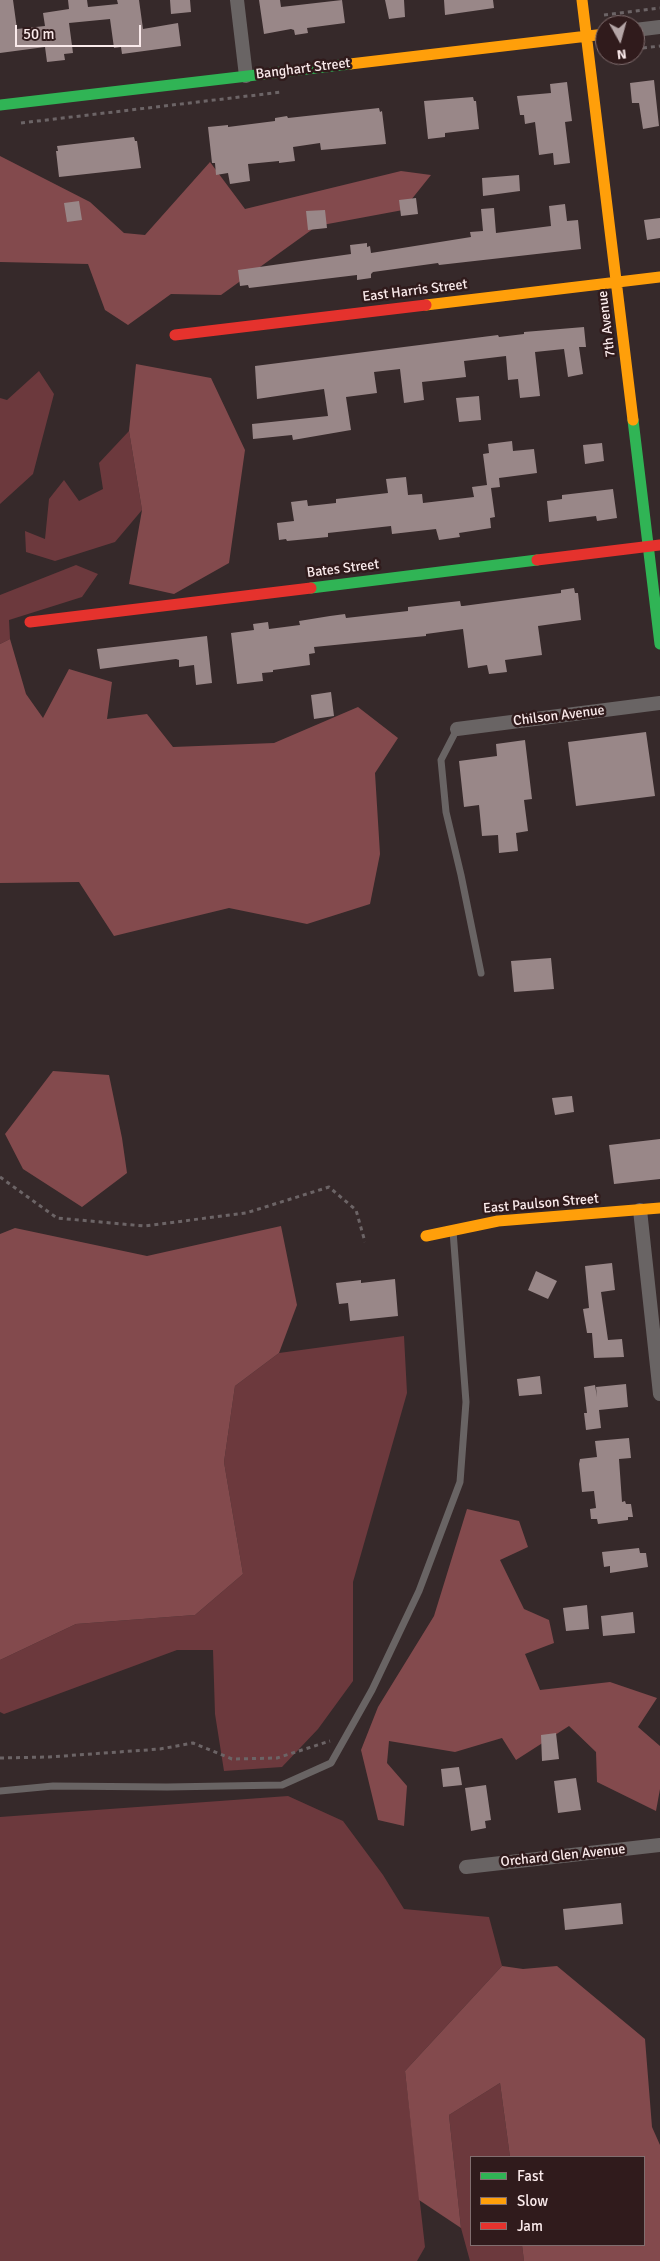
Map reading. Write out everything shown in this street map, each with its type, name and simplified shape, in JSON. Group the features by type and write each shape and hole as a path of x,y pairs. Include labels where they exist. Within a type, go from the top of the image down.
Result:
{"street":[{"path":"237,0 246,76"},
{"name":"7th Avenue","path":"582,0 617,282 654,545 660,644"},
{"path":"645,29 660,27"},
{"name":"Banghart Street","path":"0,105 595,35"},
{"name":"East Harris Street","path":"174,335 660,277"},
{"name":"Bates Street","path":"30,622 654,545"},
{"name":"Chilson Avenue","path":"457,729 660,704"},
{"name":"East Paulson Street","path":"426,1236 498,1221 660,1208"},
{"path":"640,1210 660,1394"},
{"name":"Orchard Glen Avenue","path":"466,1867 660,1845"}],"lane":[{"path":"457,729 441,760 446,812 481,973"},
{"path":"0,1791 52,1786 167,1787 282,1784 331,1763 372,1690 419,1591 460,1482 466,1402 453,1230"}],"path":[{"path":"645,48 660,46"},
{"path":"0,1178 57,1218 144,1226 246,1213 329,1187 356,1210 365,1242"},
{"path":"0,1758 49,1757 151,1749 193,1743 232,1759 277,1758 346,1736"}],"shaded area":[{"path":"0,156 90,202 124,233 145,235 210,162 245,209 401,171 431,175 403,210 317,226 221,295 171,294 128,325 105,310 88,264 0,262"},
{"path":"136,364 211,378 245,450 229,563 174,594 129,584 142,510 129,431"},
{"path":"39,371 54,394 33,474 0,504 0,398 7,400"},
{"path":"129,431 142,510 115,542 55,561 26,552 25,531 45,539 49,499 64,480 79,501 103,489 99,463"},
{"path":"76,565 98,574 82,597 9,620 10,639 0,644 0,595"},
{"path":"10,639 26,694 43,718 69,669 112,682 107,719 147,714 173,747 274,743 358,707 398,738 375,773 380,854 370,904 307,924 229,908 114,936 79,882 0,883 0,644"},
{"path":"53,1071 109,1075 127,1173 82,1207 23,1169 5,1134"},
{"path":"281,1226 297,1305 279,1353 235,1386 224,1462 243,1574 195,1615 76,1624 0,1660 0,1234 15,1228 147,1256"},
{"path":"404,1336 407,1393 353,1582 353,1681 318,1729 282,1767 224,1771 215,1714 213,1650 177,1650 4,1714 0,1712 0,1660 76,1624 195,1615 243,1574 224,1462 235,1386 279,1353"},
{"path":"467,1509 519,1521 528,1547 500,1560 524,1609 549,1620 554,1643 525,1654 540,1690 610,1682 657,1698 638,1727 660,1746 660,1789 656,1811 597,1782 596,1752 569,1726 516,1760 502,1738 455,1752 389,1741 387,1763 407,1786 404,1826 378,1820 361,1750 378,1707 434,1616"},
{"path":"288,1796 343,1821 383,1875 404,1909 489,1917 502,1966 405,2071 425,2247 417,2261 0,2261 0,1817"},
{"path":"502,1966 523,1969 557,1966 645,2039 652,2127 660,2145 660,2261 524,2261 522,2246 645,2246 645,2156 510,2156 500,2083 449,2115 461,2228 419,2200 405,2071"},
{"path":"500,2083 510,2156 470,2156 470,2246 522,2246 524,2261 470,2261 461,2228 449,2115"}],"building":[{"path":"0,0 13,0 17,29 45,26 43,13 69,9 68,0 87,0 88,7 118,4 117,0 139,0 143,29 178,23 181,46 122,54 121,47 114,48 110,19 69,23 73,53 64,54 65,60 47,62 45,47 0,53"},
{"path":"170,0 190,0 191,12 171,14"},
{"path":"259,0 280,0 281,7 342,0 345,23 307,28 308,33 295,35 294,30 291,29 264,34"},
{"path":"385,0 404,0 405,17 389,19"},
{"path":"444,0 493,0 494,8 445,15"},
{"path":"654,80 659,126 643,129 639,103 632,103 630,83"},
{"path":"567,82 572,121 565,122 570,163 554,165 553,153 539,155 535,122 525,124 524,115 520,115 517,96 551,93 550,84"},
{"path":"473,97 474,101 476,101 479,129 445,133 445,137 428,139 424,101"},
{"path":"379,108 380,112 382,111 386,144 321,150 320,143 293,147 295,161 248,164 250,181 230,184 228,173 216,175 215,163 212,163 208,127 228,125 228,127 275,121 275,118 287,116 288,118"},
{"path":"134,137 135,141 137,141 141,168 59,177 57,146"},
{"path":"519,175 520,191 483,196 482,178"},
{"path":"416,198 418,214 401,216 399,200"},
{"path":"79,201 82,220 67,222 64,203"},
{"path":"565,204 567,221 578,220 581,249 439,265 438,263 373,272 371,278 357,280 357,275 249,288 248,285 240,286 238,270 351,254 350,245 367,243 367,247 370,246 371,253 471,237 470,232 483,231 481,209 494,208 496,233 551,226 549,206"},
{"path":"325,210 327,228 308,230 306,211"},
{"path":"660,218 660,238 647,240 644,220"},
{"path":"584,327 586,347 579,347 583,374 568,377 564,349 535,352 540,396 520,398 518,379 508,380 506,356 464,361 466,377 422,382 424,400 404,403 400,369 374,372 377,393 346,397 351,430 293,440 292,435 253,439 252,424 328,416 324,389 257,399 255,366 498,335 499,337 524,334 524,332"},
{"path":"479,396 481,420 459,422 456,398"},
{"path":"512,441 513,451 534,449 537,473 499,478 500,487 491,488 495,517 490,518 491,528 459,533 460,537 439,540 436,529 392,534 391,526 328,533 328,537 279,540 277,523 294,521 291,502 307,500 308,506 336,503 336,499 388,493 386,479 406,477 408,495 422,494 423,503 474,497 472,487 487,485 483,454 489,453 488,444"},
{"path":"602,443 604,461 585,464 583,445"},
{"path":"613,489 617,518 597,521 596,516 549,522 547,501 562,499 562,495"},
{"path":"574,588 575,593 578,593 581,620 538,626 542,655 505,660 507,672 489,674 487,665 468,668 463,629 426,634 426,636 314,647 315,653 309,654 310,665 273,670 273,672 262,673 263,681 237,684 231,633 254,630 253,624 268,622 269,629 300,625 299,621 330,616 345,614 346,618 408,611 408,607 460,601 461,606 463,606 561,593 561,590"},
{"path":"207,636 212,683 196,685 194,665 179,667 179,660 176,659 100,669 97,649"},
{"path":"331,692 334,716 314,719 311,695"},
{"path":"646,732 655,796 576,806 568,742"},
{"path":"525,740 532,799 524,800 528,831 516,833 518,851 499,853 498,835 482,836 479,805 464,807 459,761 497,756 496,744"},
{"path":"551,958 554,989 514,992 511,961"},
{"path":"572,1096 574,1112 555,1115 552,1098"},
{"path":"660,1139 660,1179 614,1184 609,1145"},
{"path":"612,1263 615,1290 601,1292 608,1340 622,1339 624,1357 594,1358 592,1333 587,1333 583,1309 589,1308 585,1266"},
{"path":"536,1271 557,1281 548,1299 528,1290"},
{"path":"395,1279 398,1316 350,1321 348,1303 339,1304 336,1283 361,1280 361,1283"},
{"path":"540,1376 542,1394 519,1396 517,1379"},
{"path":"626,1384 628,1407 599,1410 601,1428 586,1430 584,1413 587,1413 584,1387 595,1385 597,1397 596,1387"},
{"path":"629,1438 631,1458 619,1459 622,1502 625,1501 626,1504 631,1504 633,1517 628,1517 628,1520 598,1524 597,1519 591,1519 590,1509 596,1508 594,1491 582,1492 580,1459 597,1457 595,1441"},
{"path":"639,1548 640,1553 646,1553 648,1567 610,1573 610,1566 604,1567 602,1552"},
{"path":"587,1605 589,1629 566,1631 563,1608"},
{"path":"633,1612 635,1633 603,1636 601,1616"},
{"path":"556,1733 559,1759 542,1761 541,1735"},
{"path":"459,1767 462,1785 443,1787 441,1769"},
{"path":"576,1778 581,1810 558,1813 554,1781"},
{"path":"486,1785 491,1820 485,1821 486,1828 471,1831 465,1788"},
{"path":"621,1903 623,1924 565,1930 563,1909"}],"traffic: fast":[{"path":"0,105 350,64"},
{"path":"633,420 660,644"},
{"path":"311,588 537,560"}],"traffic: slow":[{"path":"582,0 633,420"},
{"path":"350,64 595,35"},
{"path":"426,305 660,277"},
{"path":"426,1236 498,1221 660,1208"}],"traffic: jam":[{"path":"175,335 426,305"},
{"path":"537,560 660,545"},
{"path":"30,622 311,588"}]}
